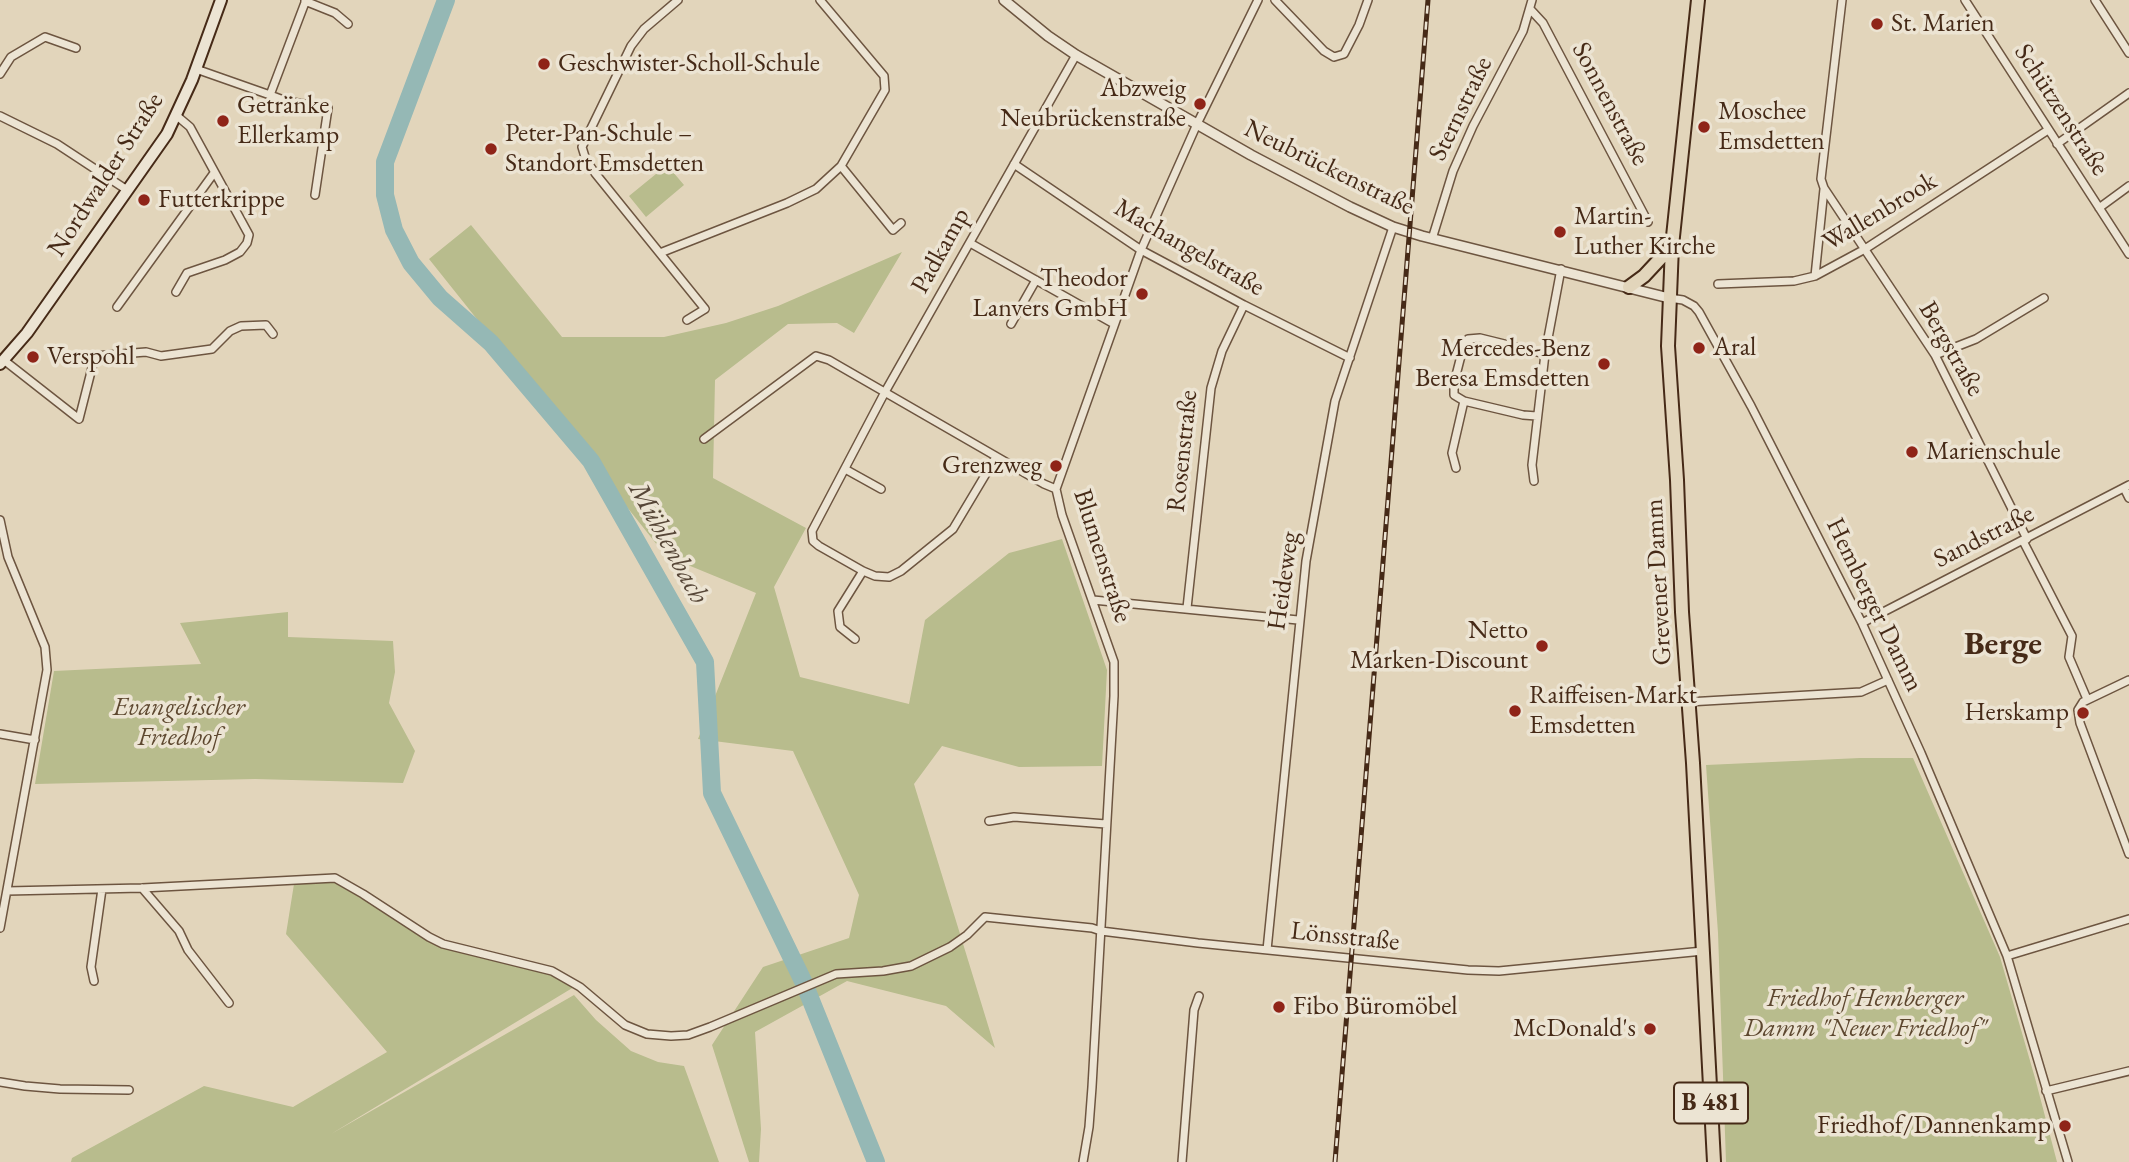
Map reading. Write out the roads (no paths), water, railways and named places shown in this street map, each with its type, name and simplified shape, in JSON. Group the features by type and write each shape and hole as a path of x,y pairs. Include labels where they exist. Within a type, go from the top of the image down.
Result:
{"main road":[{"name":"Nordwalder Straße","path":"2,362 27,333 155,152 177,116 220,0"},
{"name":"Grevener Damm","path":"1698,0 1672,246 1668,346 1678,480 1682,612 1714,1162"},
{"path":"1629,287 1644,276 1672,246"}],"street":[{"path":"678,0 644,29 631,46 582,147 586,160 705,309 687,320"},
{"path":"660,253 787,203 816,189 841,166 885,90 884,76 820,0"},
{"name":"Blumenstraße","path":"1083,1162 1089,1127 1115,662 1062,515 1056,489 1141,250 1197,124 1258,0"},
{"path":"1275,0 1324,51 1334,57 1343,54 1359,25 1368,0"},
{"path":"1815,276 1824,188 1821,179 1842,0"},
{"name":"Schützenstraße","path":"1965,0 2129,254"},
{"path":"2095,0 2129,53"},
{"path":"270,95 305,1 335,13 348,24"},
{"name":"Neubrückenstraße","path":"1006,1 1076,55 1282,172 1393,227 1669,298"},
{"name":"Sonnenstraße","path":"1531,4 1648,222"},
{"name":"Sternstraße","path":"1432,239 1453,171 1473,126 1523,31 1531,4"},
{"path":"0,74 11,57 45,37 76,48"},
{"name":"Padkamp","path":"863,571 819,546 813,541 812,531 886,393 1076,55"},
{"path":"196,69 286,101 328,108 315,195"},
{"path":"2057,145 2129,93"},
{"path":"0,116 57,144 127,190"},
{"path":"176,292 187,273 240,252 249,235 190,127 177,116"},
{"name":"Wallenbrook","path":"1718,284 1794,281 1815,276 1865,249 2048,130"},
{"name":"Machangelstraße","path":"1014,164 1141,250 1350,358"},
{"path":"841,166 893,230 901,223"},
{"path":"117,307 214,173"},
{"name":"Schützenstraße","path":"2099,208 2129,186"},
{"name":"Bergstraße","path":"1824,188 1936,355 2072,636 2068,657 2087,699"},
{"name":"Heideweg","path":"1267,950 1306,561 1335,401 1393,227"},
{"path":"970,243 1114,324"},
{"path":"1534,481 1532,465 1537,416 1561,269"},
{"path":"1010,324 1035,280"},
{"name":"Hemberger Damm","path":"1669,298 1683,300 1694,306 1699,313 1751,406 1862,623 2007,956 2068,1162"},
{"path":"1936,355 1976,339 2044,298"},
{"name":"Rosenstraße","path":"1187,608 1210,388 1222,351 1244,305"},
{"name":"Nordwalder Straße","path":"2,362 79,419 95,356 146,352 161,356 212,349 230,331 241,326 266,325 273,334"},
{"path":"1537,416 1464,401 1454,395 1454,383 1468,339 1480,338 1545,354"},
{"path":"704,439 816,356 829,360 1056,489"},
{"path":"1456,468 1452,453 1464,401"},
{"path":"855,639 840,627 838,611 863,571 875,576 889,577 901,571 953,529 996,457"},
{"path":"845,468 881,489"},
{"name":"Sandstraße","path":"1862,623 2127,487 2129,498"},
{"path":"0,520 4,557 45,646 47,670 0,928"},
{"path":"1093,600 1298,620"},
{"path":"1688,702 1861,692 1888,680"},
{"path":"2129,680 2087,699 2080,706 2078,715 2129,854"},
{"path":"0,734 35,740"},
{"path":"989,821 1014,817 1107,824"},
{"name":"Lönsstraße","path":"142,888 335,878 443,944 552,971 566,978 625,1025 648,1034 671,1037 688,1035 836,975 911,967 950,947 985,917 1468,970 1499,971 1703,951"},
{"path":"0,880 9,881"},
{"path":"7,891 142,888 179,930 188,950 229,1003"},
{"path":"94,981 91,967 103,889"},
{"path":"2007,956 2129,919"},
{"path":"1182,1162 1194,1010 1199,996"},
{"path":"2046,1091 2129,1071"},
{"path":"0,1082 60,1089 129,1090"}],"waterway":[{"name":"Mühlenbach","path":"446,0 385,162 385,195 394,230 411,263 440,298 491,343 591,461 705,662 712,793 804,983 876,1162"}],"railway":[{"path":"1335,1162 1428,0"}],"place":[{"name":"St. Marien","path":"1877,24"},
{"name":"Geschwister-Scholl-Schule","path":"544,64"},
{"name":"Abzweig Neubrückenstraße","path":"1200,104"},
{"name":"Getränke Ellerkamp","path":"223,121"},
{"name":"Moschee Emsdetten","path":"1704,127"},
{"name":"Peter-Pan-Schule – Standort Emsdetten","path":"491,149"},
{"name":"Futterkrippe","path":"144,200"},
{"name":"Martin- Luther Kirche","path":"1560,232"},
{"name":"Theodor Lanvers GmbH","path":"1142,294"},
{"name":"Aral","path":"1699,348"},
{"name":"Verspohl","path":"33,357"},
{"name":"Mercedes-Benz Beresa Emsdetten","path":"1604,364"},
{"name":"Marienschule","path":"1912,452"},
{"name":"Grenzweg","path":"1056,466"},
{"name":"Netto Marken-Discount","path":"1542,646"},
{"name":"Raiffeisen-Markt Emsdetten","path":"1515,711"},
{"name":"Herskamp","path":"2083,713"},
{"name":"Fibo Büromöbel","path":"1279,1007"},
{"name":"McDonald's","path":"1650,1029"},
{"name":"Friedhof/Dannenkamp","path":"2065,1126"}],"district":[{"name":"Berge","path":"2003,645"}],"park label":[{"name":"Evangelischer Friedhof","path":"179,723"},
{"name":"Friedhof Hemberger Damm \"Neuer Friedhof\"","path":"1865,1014"}]}
